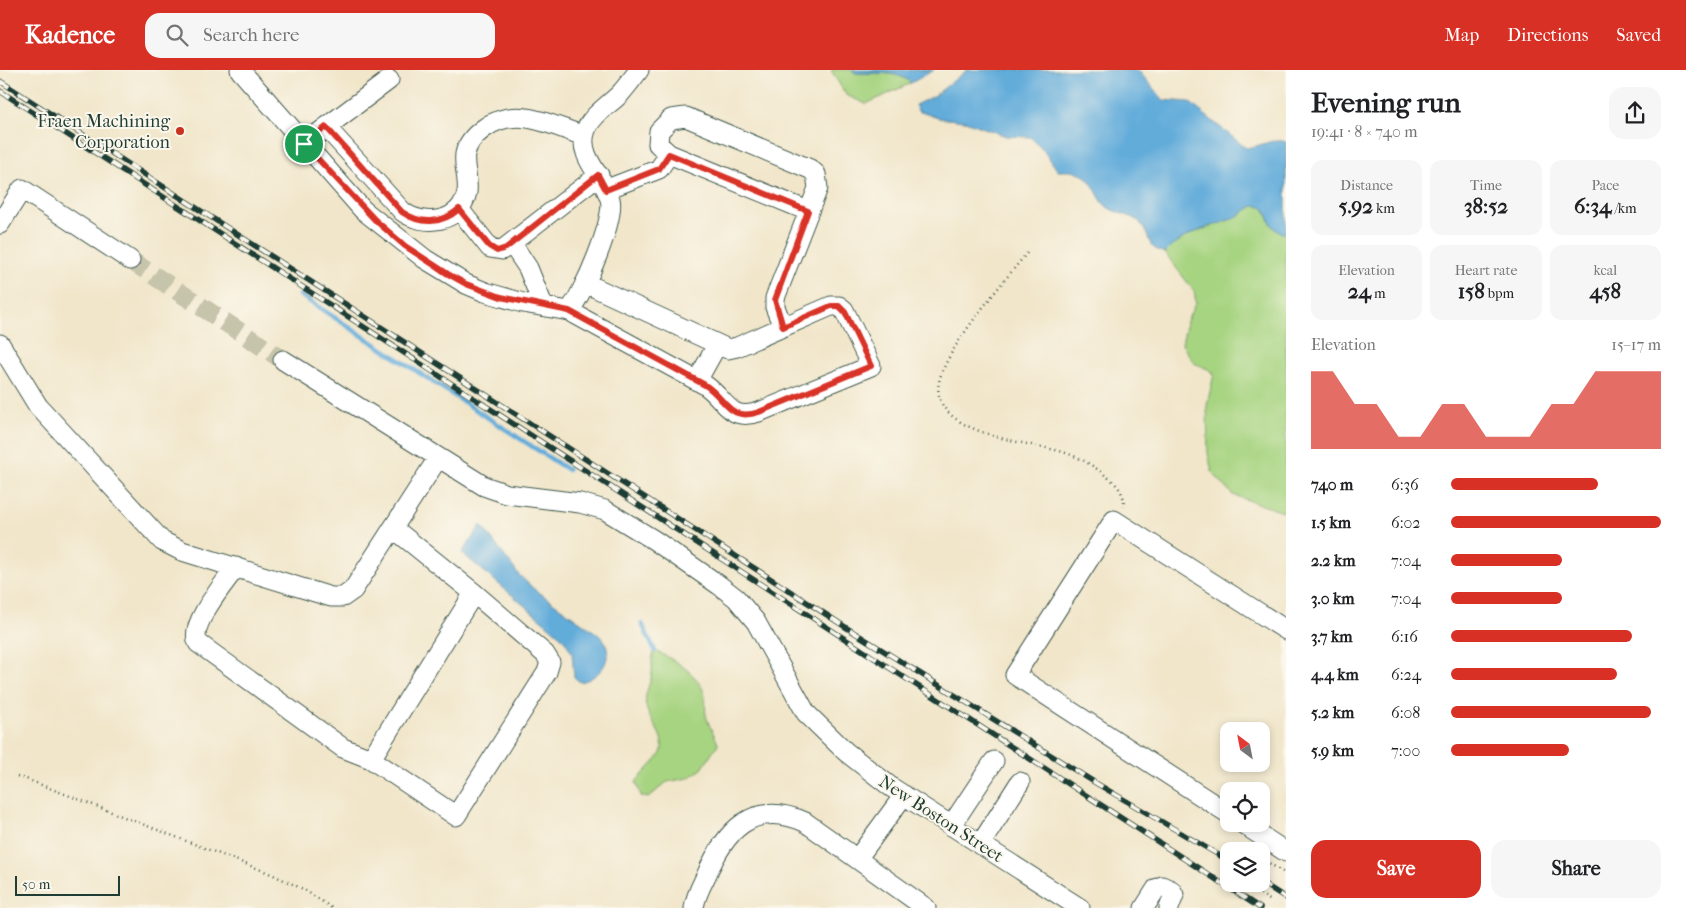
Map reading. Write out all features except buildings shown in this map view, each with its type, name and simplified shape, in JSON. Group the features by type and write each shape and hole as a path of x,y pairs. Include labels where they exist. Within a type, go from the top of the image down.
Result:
{"street":[{"path":"240,70 352,198 391,234 448,274 493,294 569,311 697,380 717,394 732,412 751,414 871,366 845,312 839,306 831,306 728,349 585,283"},
{"path":"569,311 578,300 612,213 611,201 586,152 584,136 589,124 620,94 639,70"},
{"path":"304,144 389,80"},
{"path":"326,127 397,206 410,217 418,220 438,221 459,209 467,194 468,185 465,154 475,136 491,123 508,117 529,117 584,136"},
{"path":"783,327 775,300 818,185 818,177 815,172 689,118 674,117 659,131 658,144 669,154 808,211"},
{"path":"459,209 492,249 502,250 602,182 659,169 669,154"},
{"path":"0,224 22,189 130,260"},
{"path":"512,244 528,268 543,306"},
{"path":"0,344 38,406 157,536 182,551 331,597 343,597 352,590 438,458"},
{"path":"697,380 717,345"},
{"name":"New Boston Street","path":"283,360 473,480 496,491 580,504 605,510 647,535 711,579 736,598 752,616 795,697 811,720 861,764 904,795 1080,908"},
{"path":"1220,808 1015,674 1114,520 1286,630"},
{"path":"236,567 200,621 195,635 198,643 343,748 371,759 456,816 548,672 550,662 546,654 393,528"},
{"path":"371,759 474,593"},
{"path":"951,826 994,761"},
{"path":"980,845 1020,782"},
{"path":"857,859 904,795"},
{"path":"694,908 715,854 724,839 737,827 753,818 771,815 797,819 813,827 926,908"},
{"path":"1255,832 1286,852"},
{"path":"1144,908 1156,889 1162,886 1170,890 1174,895 1169,908"}],"path":[{"path":"1027,253 953,352 940,378 939,390 941,401 950,414 965,425 983,432 1062,452 1095,467 1112,480 1122,493 1124,509 1118,522"},
{"path":"17,777 269,874 303,889 332,908"},
{"path":"1270,864 1286,874"},
{"path":"1258,892 1271,901"}],"green space":[{"path":"831,70 893,74 911,83 866,104 846,95"},
{"path":"1255,205 1264,208 1274,228 1286,233 1286,513 1233,495 1212,472 1208,453 1207,405 1214,374 1210,370 1194,363 1182,344 1187,321 1196,302 1194,291 1165,253 1180,240 1234,218"},
{"path":"655,651 684,667 701,686 705,696 707,719 718,744 702,769 688,778 667,782 648,798 641,796 636,782 659,756 662,747 660,736 649,715 645,700"}],"water":[{"path":"852,70 934,70 911,83 893,74 855,73"},
{"path":"967,70 1138,70 1163,100 1189,102 1246,148 1272,141 1286,142 1286,233 1274,228 1264,208 1255,205 1234,218 1180,240 1165,253 1159,251 1154,248 1138,221 1113,211 1105,205 1089,180 1081,174 1070,171 1058,171 1041,147 1030,137 1006,136 965,121 938,118 918,111 915,105 934,96"},
{"path":"481,525 519,575 534,589 602,637 608,651 607,658 595,676 580,682 574,677 572,653 564,639 462,553"}],"waterway":[{"path":"300,295 568,470"},
{"path":"642,624 655,651"}],"tunnel":[{"path":"130,260 283,360"}],"railway":[{"path":"0,81 847,628 1094,782 1220,856"},
{"path":"0,91 1260,908"},
{"path":"1270,888 1286,898"}],"place":[{"name":"Fraen Machining Corporation","path":"180,131"}],"route":[{"path":"326,127 402,212 418,220 438,221 459,209 489,246 497,251 506,248 598,175 606,190 659,169 669,154 808,211 775,300 776,309 783,327 831,306 839,306 843,308 871,366 759,412 745,415 732,412 717,394 705,385 569,311 501,297 466,284 448,274 405,246 363,210 304,144 326,127"}]}
